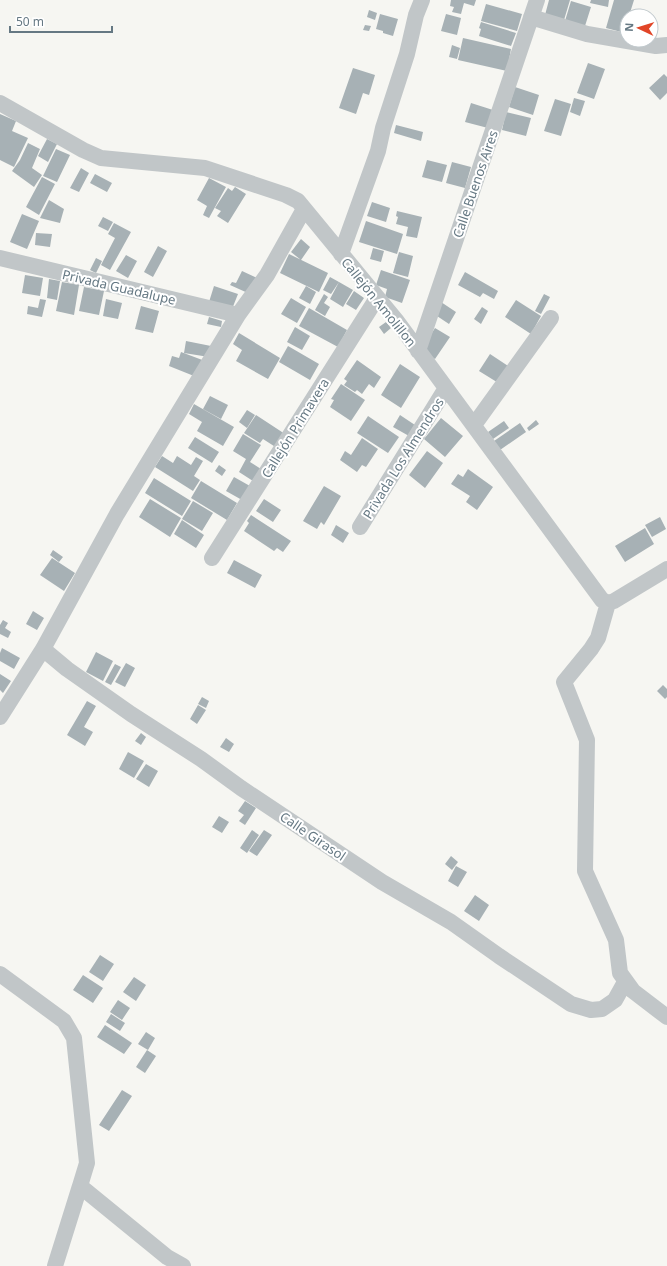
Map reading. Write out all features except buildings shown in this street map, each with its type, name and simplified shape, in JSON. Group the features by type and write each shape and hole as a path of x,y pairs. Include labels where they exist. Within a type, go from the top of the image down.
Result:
{"street":[{"path":"341,254 378,151 407,54 416,15 422,0"},
{"name":"Calle Buenos Aires","path":"418,351 537,0"},
{"path":"531,17 587,34 656,46 667,45"},
{"name":"Callejón Amolillon","path":"0,103 83,150 101,158 205,168 286,195 298,201 378,298 474,425 602,600 608,603"},
{"path":"0,716 43,649 117,514 238,315 267,275 304,209"},
{"name":"Privada Guadalupe","path":"0,258 238,315"},
{"name":"Callejón Primavera","path":"212,558 378,298"},
{"path":"474,425 551,318"},
{"name":"Privada Los Almendros","path":"360,527 446,388"},
{"path":"667,569 614,602 608,603 598,638 564,682 587,740 585,871 616,940 620,974 633,991 667,1017"},
{"name":"Calle Girasol","path":"43,649 67,669 131,714 201,759 241,788 382,882 451,922 571,1004 591,1010 602,1009 615,1000 625,982"},
{"path":"0,974 64,1021 74,1038 87,1163 55,1266"},
{"path":"80,1186 167,1257 183,1266"}]}
